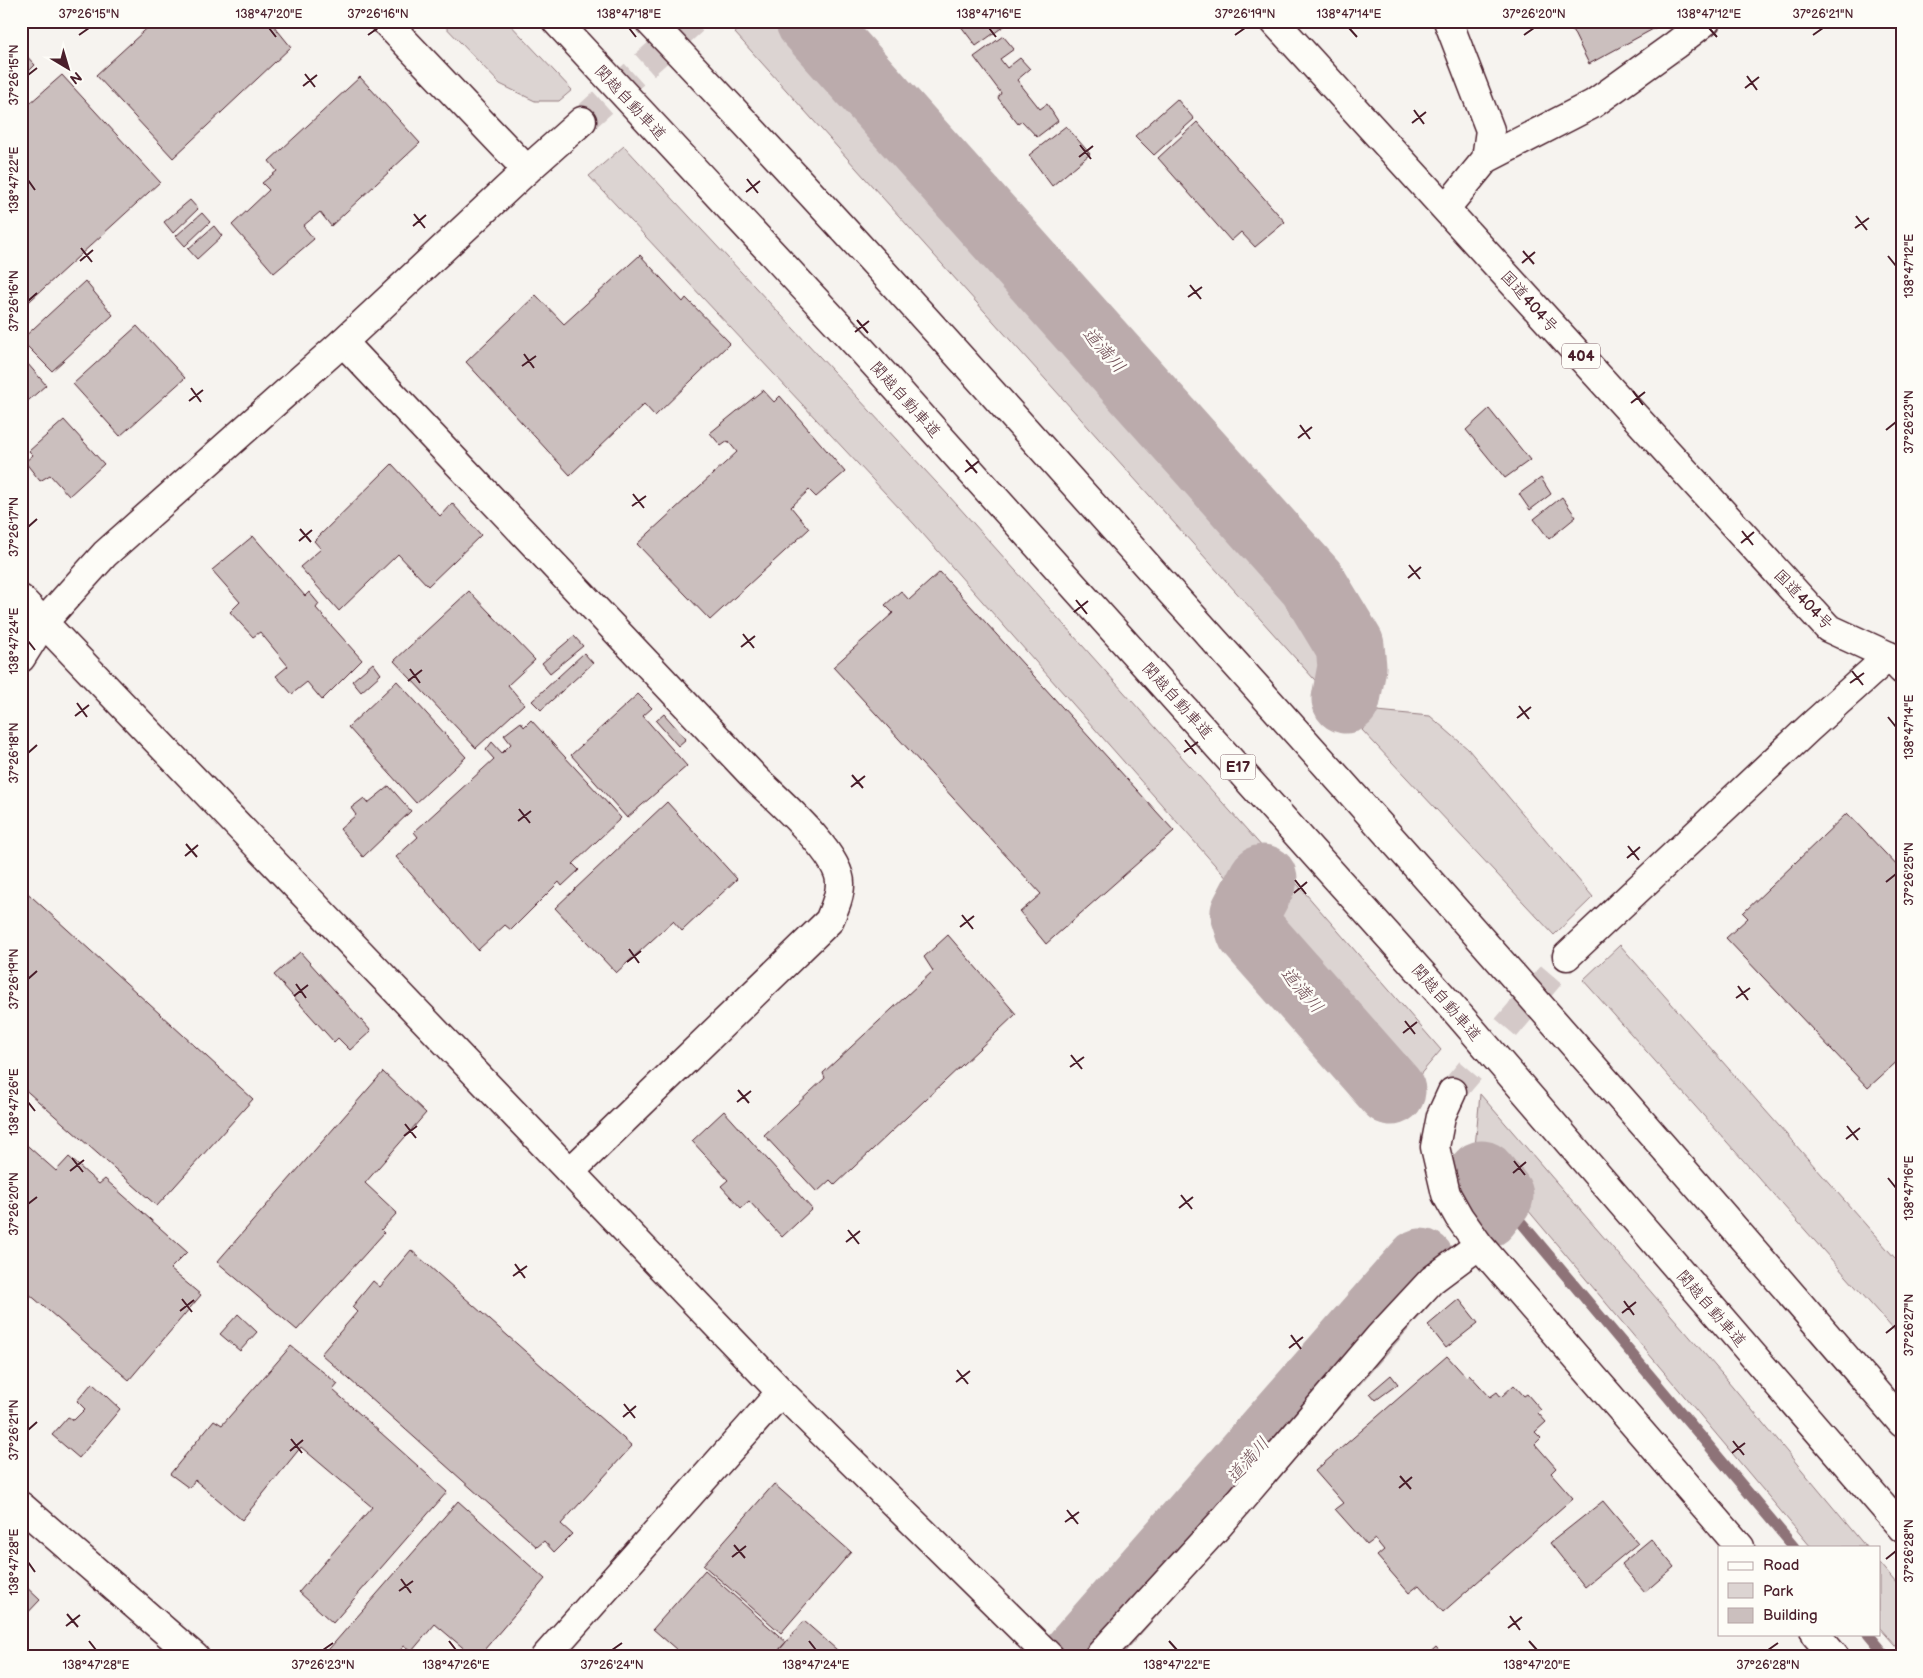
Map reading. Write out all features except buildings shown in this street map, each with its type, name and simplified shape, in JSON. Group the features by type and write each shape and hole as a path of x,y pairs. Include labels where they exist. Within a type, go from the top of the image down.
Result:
{"main road":[{"path":"385,21 527,170"},
{"name":"関越自動車道","path":"556,21 861,349 1440,993 1902,1528"},
{"path":"649,21 890,279 1223,650 1720,1212 1902,1423"},
{"name":"国道404号","path":"1274,21 1828,628 1895,663"},
{"path":"1448,21 1490,130 1486,159"},
{"path":"1446,208 1486,159 1593,104 1706,21"},
{"path":"21,658 44,623 105,554 343,342 582,121"},
{"path":"343,342 757,780 812,835 834,863 840,882 837,902 829,920 570,1172"},
{"path":"21,599 781,1392 1050,1657"},
{"path":"1567,956 1802,734 1895,663"},
{"path":"1452,1092 1441,1116 1435,1148 1446,1194 1458,1217 1479,1245 1739,1546"},
{"path":"1098,1657 1220,1524 1379,1337 1432,1280 1479,1245"},
{"path":"545,1657 781,1392"},
{"path":"21,1506 195,1657"},
{"path":"1817,1636 1835,1657"}],"green space":[{"path":"440,21 507,21 572,90 559,101 535,101 500,84"},
{"path":"748,21 801,21 1307,587 1343,652 1343,672 1331,698 735,33"},
{"path":"624,146 949,496 1264,849 1247,869 1237,890 915,525 589,176"},
{"path":"1377,711 1430,716 1468,749 1593,897 1554,935 1362,730"},
{"path":"1280,864 1441,1050 1412,1084 1260,909"},
{"path":"1620,945 1902,1266 1902,1339 1583,980"},
{"path":"1480,1094 1728,1381 1865,1546 1810,1546 1475,1147"},
{"path":"1880,1564 1902,1590 1902,1653 1880,1628"}],"waterway":[{"name":"道満川","path":"810,21 1312,583 1350,646 1352,667 1346,699"},
{"name":"道満川","path":"1263,879 1245,913 1251,932 1391,1091"},
{"name":"道満川","path":"1482,1175 1499,1196 1485,1214"},
{"path":"1499,1196 1793,1546"},
{"name":"道満川","path":"1075,1657 1421,1263"},
{"path":"1870,1636 1887,1657"}],"tunnel":[{"path":"582,121 693,21"},
{"path":"1452,1092 1567,956"}]}
